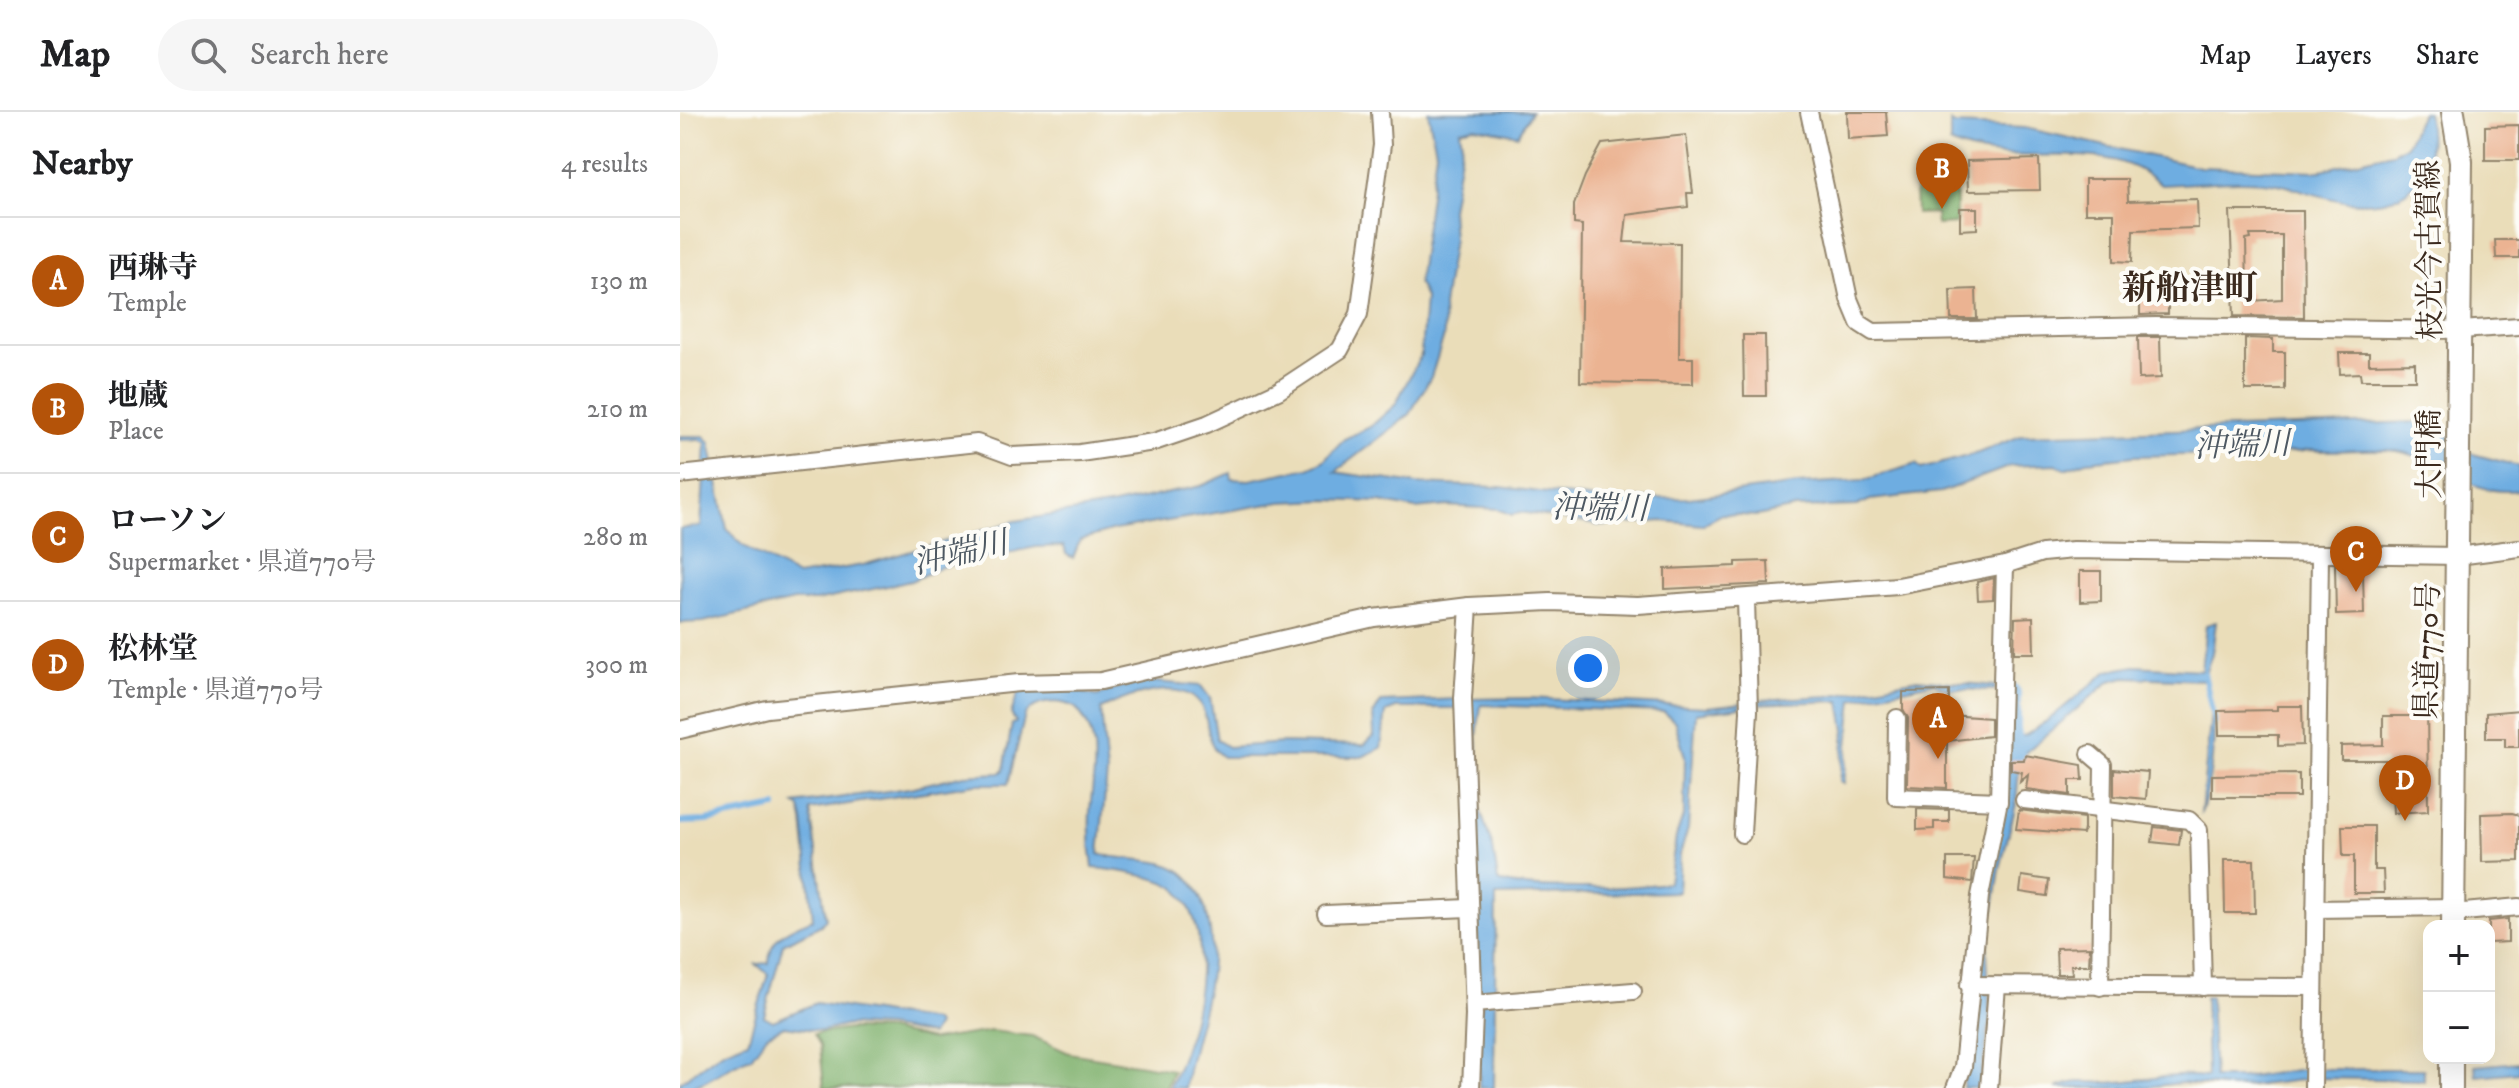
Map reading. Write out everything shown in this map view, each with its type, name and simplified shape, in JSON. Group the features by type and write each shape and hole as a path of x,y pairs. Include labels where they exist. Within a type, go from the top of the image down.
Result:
{"main road":[{"name":"枝光今古賀線","path":"2453,112 2461,161 2459,388"},
{"name":"大門橋","path":"2459,388 2459,521"},
{"name":"県道770号","path":"2453,915 2459,521"},
{"path":"2451,1064 2451,1088"}],"street":[{"path":"680,475 977,443 1012,456 1080,453 1154,442 1207,424 1278,391 1340,350 1359,314 1382,145 1380,112"},
{"path":"1809,112 1849,299 1859,323 1873,332 2156,326 2461,330 2519,326"},
{"path":"680,730 767,709 1019,683 1101,681 1374,618 1469,606 1550,602 1638,605 1898,586 2005,565 2042,553 2073,550 2458,556 2519,548"},
{"path":"2313,1079 2320,556"},
{"path":"1955,1088 1963,1067 1980,896 1999,801 2005,565"},
{"path":"1742,834 1748,705 1746,599"},
{"path":"1469,606 1463,705 1469,908 1477,1003 1471,1088"},
{"path":"1897,718 1896,797 1999,801"},
{"path":"2090,754 2103,765 2100,987"},
{"path":"2024,800 2102,807 2189,820 2199,830 2203,987"},
{"path":"2315,909 2453,915 2519,907"},
{"path":"1326,914 1469,908"},
{"path":"1972,985 2314,987"},
{"path":"1989,1088 1997,986"},
{"path":"1477,1003 1633,991"}],"green space":[{"path":"1955,171 1956,224 1937,225 1936,213 1916,214 1915,183 1920,183 1919,172"},
{"path":"850,1029 887,1030 932,1040 991,1031 1032,1036 1069,1053 1173,1070 1166,1088 824,1088 820,1045 814,1034"}],"water":[{"name":"沖端川","path":"1428,112 1531,112 1518,135 1475,127 1460,130 1462,144 1451,209 1453,239 1443,306 1444,336 1431,377 1409,415 1335,472 1417,484 1500,487 1596,499 1689,498 1798,484 1864,480 1916,464 1921,469 1978,453 2023,435 2418,422 2438,428 2473,454 2519,466 2519,490 2485,488 2428,461 2396,451 2309,450 2134,456 2087,461 2065,469 2056,464 2011,466 1941,492 1870,500 1857,506 1795,508 1757,516 1722,514 1702,525 1663,521 1602,526 1521,512 1512,515 1499,509 1447,506 1415,509 1380,502 1327,500 1281,502 1114,530 1080,540 1073,558 1066,554 1064,546 1036,547 941,567 911,581 816,601 794,601 703,622 680,623 680,529 701,526 706,443 699,439 680,440 680,436 704,436 710,442 727,529 742,545 797,576 863,565 1015,521 1114,505 1201,486 1231,473 1232,479 1249,480 1308,468 1323,461 1344,439 1370,427 1395,405 1421,355 1425,298 1418,283 1436,151"},
{"path":"2422,112 2427,112 2429,152 2417,181 2391,199 2372,203 2341,201 2264,182 2161,185 2138,169 2113,160 2086,156 2002,155 1950,143 1950,122 1955,125 2025,128 2200,167 2317,171 2392,153 2406,145"},
{"path":"2216,622 2212,653 2203,680 2125,677 2110,681 2020,757 2016,804 2000,869 1987,952 1990,1021 1979,1088 1963,1088 2008,740 2026,735 2047,721 2108,671 2135,666 2201,670 2206,625"},
{"path":"1917,679 1995,686 1995,690 1947,689 1933,683 1853,699 1844,784 1840,782 1845,730 1840,701 1756,704 1760,700 1829,696"},
{"path":"1147,681 1201,686 1210,698 1217,740 1228,747 1283,743 1364,745 1374,736 1373,715 1381,702 1458,699 1457,708 1396,708 1386,712 1381,748 1362,757 1223,757 1214,748 1204,712 1197,700 1186,693 1172,690 1126,698 1101,709 1107,773 1099,854 1159,863 1182,872 1191,881 1205,908 1210,931 1210,976 1185,1088 1169,1088 1187,1042 1199,987 1198,933 1190,909 1170,885 1136,874 1093,868 1090,811 1094,744 1085,720 1076,708 1056,702 1035,706 1025,715 1008,784 975,784 810,810 826,918 821,925 783,944 764,1016 773,1021 816,1003 933,1021 937,1025 931,1035 887,1027 848,1025 822,1031 784,1026 767,1035 751,1057 699,1084 680,1088 680,1082 723,1051 748,1041 768,974 756,964 769,963 777,939 789,929 813,919 803,820 800,808 794,804 909,788 964,775 1000,773 1004,770 1012,724 1016,722 1011,714 1019,690 1061,688 1097,696"},
{"path":"1528,698 1707,707 1741,703 1741,707 1696,713 1688,829 1680,854 1678,892 1496,896 1494,1088 1479,1088 1480,1013 1484,996 1479,990 1468,699","holes":["1481,705 1664,712 1675,722 1685,757 1684,813 1676,837 1669,882 1582,888 1498,881 1493,848 1480,809 1477,736"]},
{"path":"2211,713 2214,730 2212,761 2201,812"},
{"path":"2205,997 2210,997 2214,1078 2243,1078 2303,1069 2424,1069 2424,1080 2319,1078 2233,1088 2181,1083 2137,1088 2056,1088 2080,1082 2207,1077"},
{"path":"2519,1062 2519,1072 2476,1076 2475,1066"}],"building":[{"path":"1847,112 1886,112 1888,136 1848,139"},
{"path":"2519,125 2519,160 2485,160 2485,126"},
{"path":"1686,135 1693,193 1687,193 1688,207 1627,215 1624,242 1680,243 1679,358 1693,358 1693,384 1580,382 1582,225 1574,224 1574,205 1585,176 1602,144"},
{"path":"2039,159 2040,190 1968,191 1967,161"},
{"path":"2085,179 2127,179 2128,201 2197,199 2198,228 2133,230 2132,262 2114,261 2114,213 2085,213"},
{"path":"1960,208 1977,208 1977,229 1960,230"},
{"path":"2230,211 2303,211 2304,317 2234,316","holes":["2250,235 2282,235 2282,299 2251,301 2251,292 2247,292 2246,240 2251,239"]},
{"path":"2495,240 2519,240 2519,258 2496,258"},
{"path":"2168,285 2168,314 2140,315 2140,286"},
{"path":"1976,289 1977,319 1951,319 1950,290"},
{"path":"1743,335 1765,335 1766,396 1744,396"},
{"path":"2138,337 2160,337 2161,378 2139,379"},
{"path":"2245,338 2273,339 2273,352 2285,352 2285,390 2245,390"},
{"path":"2339,353 2369,353 2369,364 2415,363 2415,380 2361,380 2360,373 2340,374"},
{"path":"1768,561 1769,584 1665,589 1665,569 1736,566 1736,562"},
{"path":"2335,565 2359,565 2359,572 2363,572 2364,614 2336,615"},
{"path":"2080,571 2101,571 2101,601 2080,602"},
{"path":"1994,578 1993,599 1978,600 1977,582"},
{"path":"2033,617 2034,653 2014,653 2015,618"},
{"path":"1949,691 1949,715 1990,718 1990,736 1947,741 1947,788 1907,786 1908,718 1903,709 1903,692"},
{"path":"2411,697 2427,697 2428,811 2393,813 2391,777 2386,777 2386,760 2341,760 2341,746 2383,745 2383,716 2412,716"},
{"path":"2277,706 2302,706 2303,745 2278,746 2278,735 2219,735 2218,711 2277,710"},
{"path":"2519,710 2519,747 2505,747 2505,738 2486,738 2486,713"},
{"path":"2025,755 2082,765 2083,780 2070,780 2070,795 2026,789 2028,775 2020,782 2022,772 2011,770 2011,760 2024,760"},
{"path":"2114,769 2148,772 2146,799 2114,796"},
{"path":"2299,774 2299,797 2212,797 2212,775"},
{"path":"1917,809 1949,810 1949,822 1934,822 1934,829 1917,830"},
{"path":"2019,810 2084,818 2083,834 2016,829"},
{"path":"2481,814 2519,815 2519,861 2482,862"},
{"path":"2342,826 2374,826 2374,870 2383,870 2384,893 2354,893 2354,856 2343,856"},
{"path":"2154,827 2181,830 2179,845 2152,842"},
{"path":"1947,858 1974,858 1972,882 1947,879"},
{"path":"2224,860 2254,860 2255,913 2225,913"},
{"path":"2022,876 2049,880 2047,896 2020,892"},
{"path":"2508,919 2508,942 2495,943 2495,920"},
{"path":"2090,947 2089,965 2071,965 2072,974 2057,974 2056,948"}],"waterway":[{"path":"2204,673 2214,721"},
{"path":"2011,693 2011,730 2015,753"},
{"path":"680,822 706,821 776,807"}],"place":[{"name":"地蔵","path":"1942,209"},
{"name":"ローソン","path":"2356,592"},
{"name":"西琳寺","path":"1938,759"},
{"name":"松林堂","path":"2405,821"}],"district":[{"name":"新船津町","path":"2190,287"}]}
